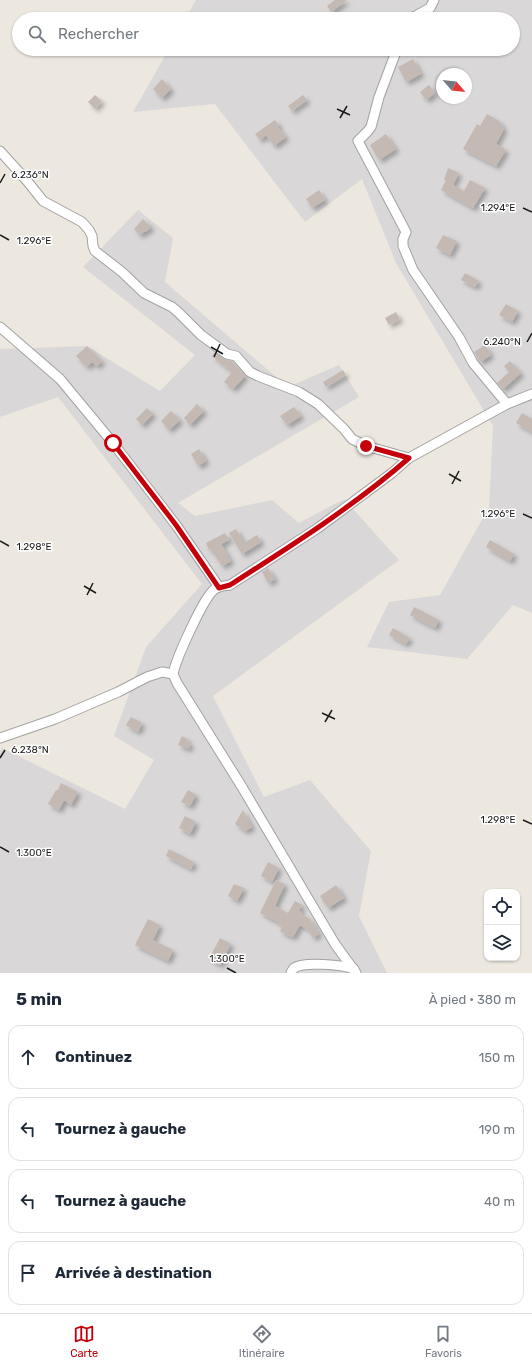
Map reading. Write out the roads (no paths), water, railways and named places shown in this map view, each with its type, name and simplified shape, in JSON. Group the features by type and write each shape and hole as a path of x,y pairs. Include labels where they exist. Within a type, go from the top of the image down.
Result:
{"street":[{"path":"423,12 430,8 434,0"},
{"path":"394,56 379,97 371,127 358,141 406,232 403,239 403,246 412,270 459,336 473,363 507,404"},
{"path":"0,151 43,201 82,222 90,230 95,251 122,272 144,293 172,307 201,335 226,354 236,356 250,372 299,392 318,404 344,429 352,439 366,446 409,458"},
{"path":"0,327 60,379 113,443 176,525 219,588"},
{"path":"355,971 335,944 242,787 177,683 172,674 175,663 208,596 214,590 230,585 318,528 392,473 409,458 507,404 532,394"},
{"path":"0,738 55,719 118,692 147,677 162,672 172,674"},
{"path":"291,973 294,968 303,964 343,966 355,971"}]}
